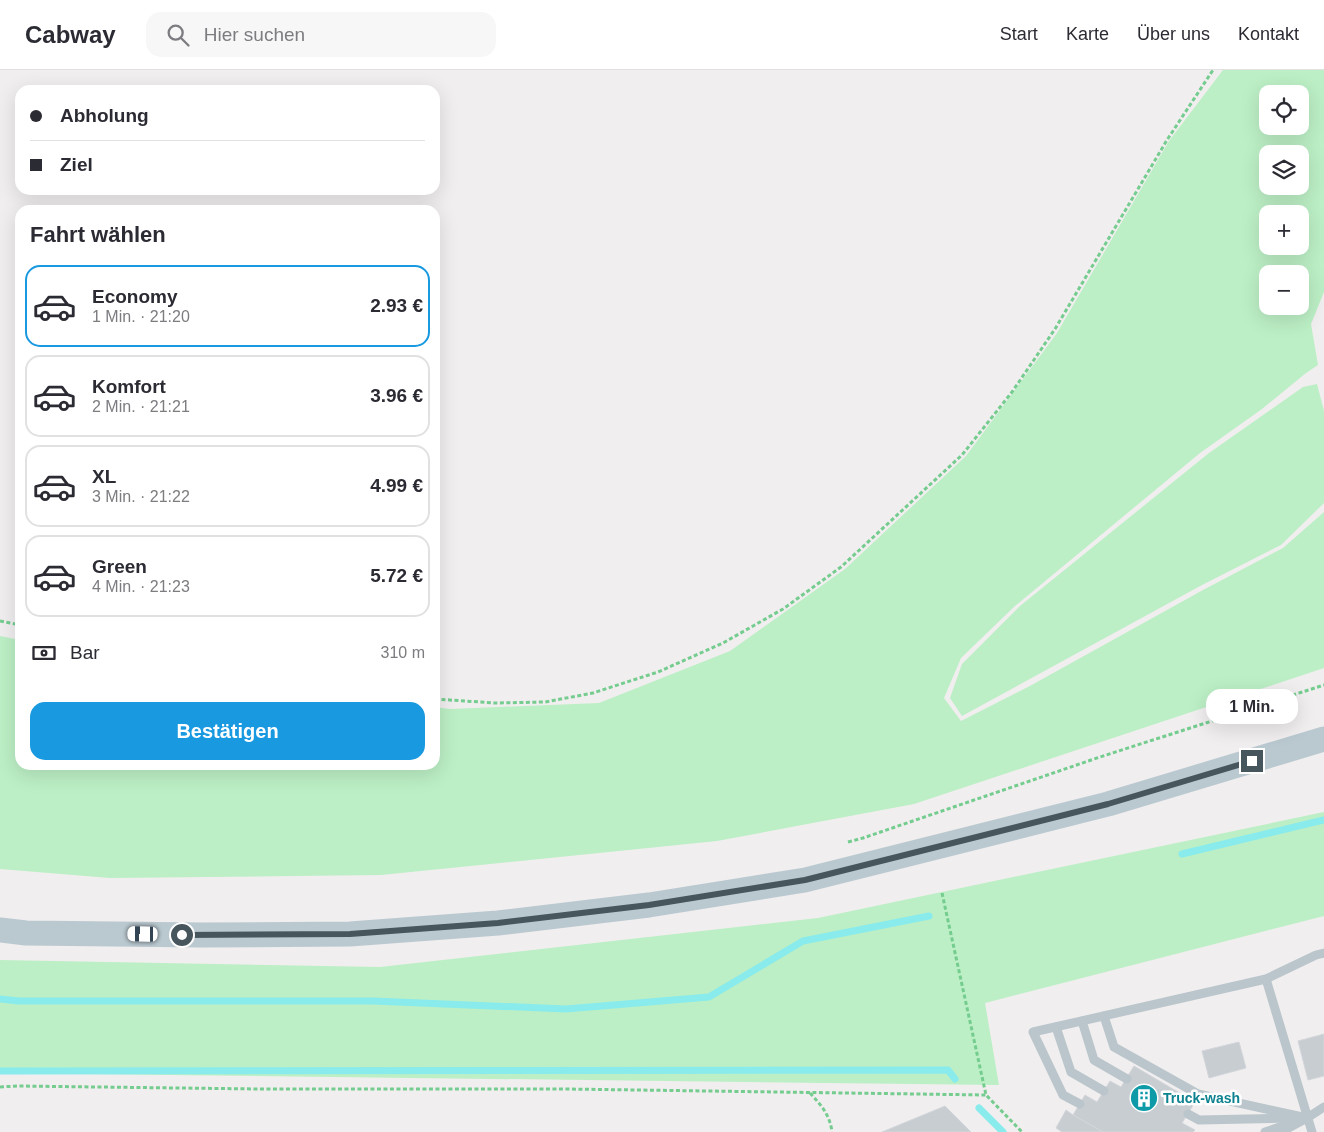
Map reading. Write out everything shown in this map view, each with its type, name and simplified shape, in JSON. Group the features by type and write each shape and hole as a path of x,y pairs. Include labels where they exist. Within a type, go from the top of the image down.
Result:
{"main road":[{"path":"0,930 26,933 350,934 498,923 649,905 805,880 1108,804 1324,739"}],"lane":[{"path":"1080,1104 1063,1095 1033,1032 1266,979 1324,953"},
{"path":"1266,979 1312,1132"},
{"path":"1104,1016 1114,1047 1198,1094 1307,1118"},
{"path":"1082,1021 1094,1060 1127,1078"},
{"path":"1056,1026 1071,1072 1104,1090"},
{"path":"1281,1132 1324,1107"},
{"path":"1188,1114 1199,1120 1307,1118"},
{"path":"1265,1132 1307,1118"}],"path":[{"path":"440,699 495,703 545,702 594,693 658,672 724,643 783,609 841,567 962,455 1012,392 1055,329 1167,140 1213,70"},
{"path":"0,621 15,624"},
{"path":"844,843 1100,757 1324,685"},
{"path":"942,893 986,1095 1022,1132"},
{"path":"0,1087 567,1089 986,1095"},
{"path":"810,1093 824,1108 831,1122 832,1132"}],"green space":[{"path":"1223,70 1324,70 1324,292 1311,324 1318,365 1262,409 1200,453 1015,606 961,658 944,698 961,721 1028,687 1283,548 1324,512 1324,668 914,804 717,841 381,875 110,878 0,869 0,636 15,639 15,770 440,770 440,708 450,709 599,703 730,651 845,569 966,456 1057,333 1169,141"},
{"path":"1317,384 1324,411 1324,503 1281,545 1202,585 962,716 950,698 962,664 1020,606 1209,453 1303,387"},
{"path":"1324,812 1324,916 985,1003 999,1085 0,1073 0,960 380,967 818,918"}],"building":[{"path":"1324,1034 1324,1076 1308,1080 1298,1041"},
{"path":"1239,1042 1246,1068 1209,1078 1202,1051"},
{"name":"Truck-wash","path":"1134,1066 1195,1102 1182,1123 1195,1130 1193,1132 1103,1132 1073,1115 1085,1095 1097,1102 1110,1081 1121,1087"},
{"path":"945,1106 971,1132 882,1132"},
{"path":"1066,1110 1103,1132 1062,1132 1056,1128"}],"waterway":[{"path":"1182,854 1324,820"},
{"path":"0,999 19,1001 373,1001 566,1009 709,997 803,941 929,916"},
{"path":"0,1071 948,1070 955,1079"},
{"path":"979,1108 1003,1132"}],"place":[{"name":"Truck-wash","path":"1144,1098"}],"route":[{"path":"182,935 350,934 498,923 649,905 805,880 1108,804 1252,761"}]}
